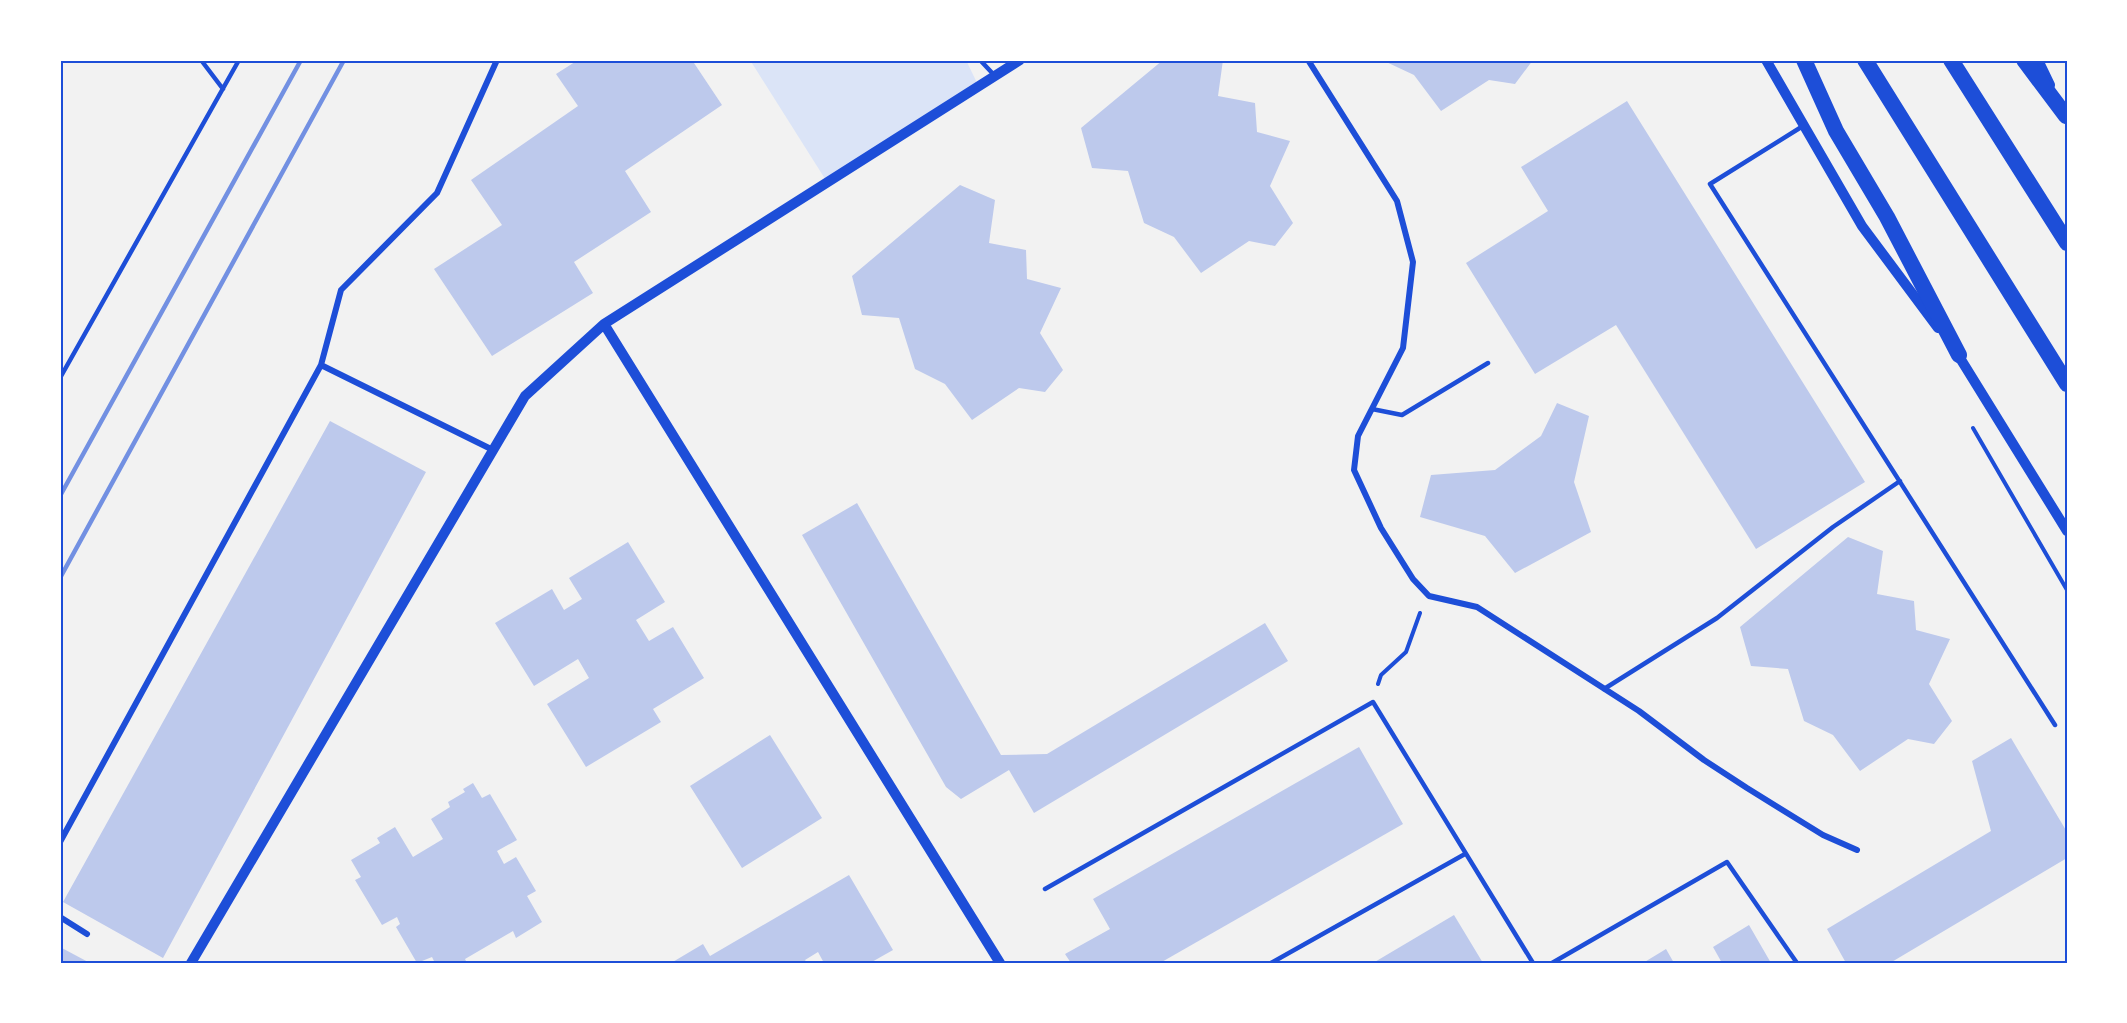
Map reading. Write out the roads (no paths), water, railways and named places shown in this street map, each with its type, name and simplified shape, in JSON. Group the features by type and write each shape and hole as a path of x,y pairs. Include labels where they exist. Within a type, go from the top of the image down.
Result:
{"highway":[{"path":"1804,60 1836,131 1887,218 1959,355"},
{"path":"1865,60 2067,384"},
{"path":"1952,60 2067,243"},
{"path":"2024,60 2066,117"}],"street":[{"path":"60,842 321,365 341,290 437,193 497,60"},
{"path":"191,963 525,396 604,324 1020,60"},
{"path":"1308,60 1397,201 1413,262 1403,348 1358,435 1354,470 1381,528 1413,579 1429,596 1478,607 1604,689 1747,788 1823,835 1857,850"},
{"path":"1766,60 1862,226 1959,355 2067,531"},
{"path":"2038,60 2066,117"},
{"path":"604,324 1000,963"},
{"path":"321,365 494,450"},
{"path":"60,917 87,934"}],"lane":[{"path":"201,60 223,89"},
{"path":"60,378 239,60"},
{"path":"980,60 995,76"},
{"path":"1803,126 1710,184 2055,725"},
{"path":"1372,409 1402,415 1488,363"},
{"path":"1604,689 1717,618 1833,526 1900,481"},
{"path":"1046,889 1373,702 1533,963"},
{"path":"1271,963 1465,854"},
{"path":"1552,963 1727,862 1797,963"}],"railway":[{"path":"60,496 301,60"},
{"path":"60,578 344,60"}]}
